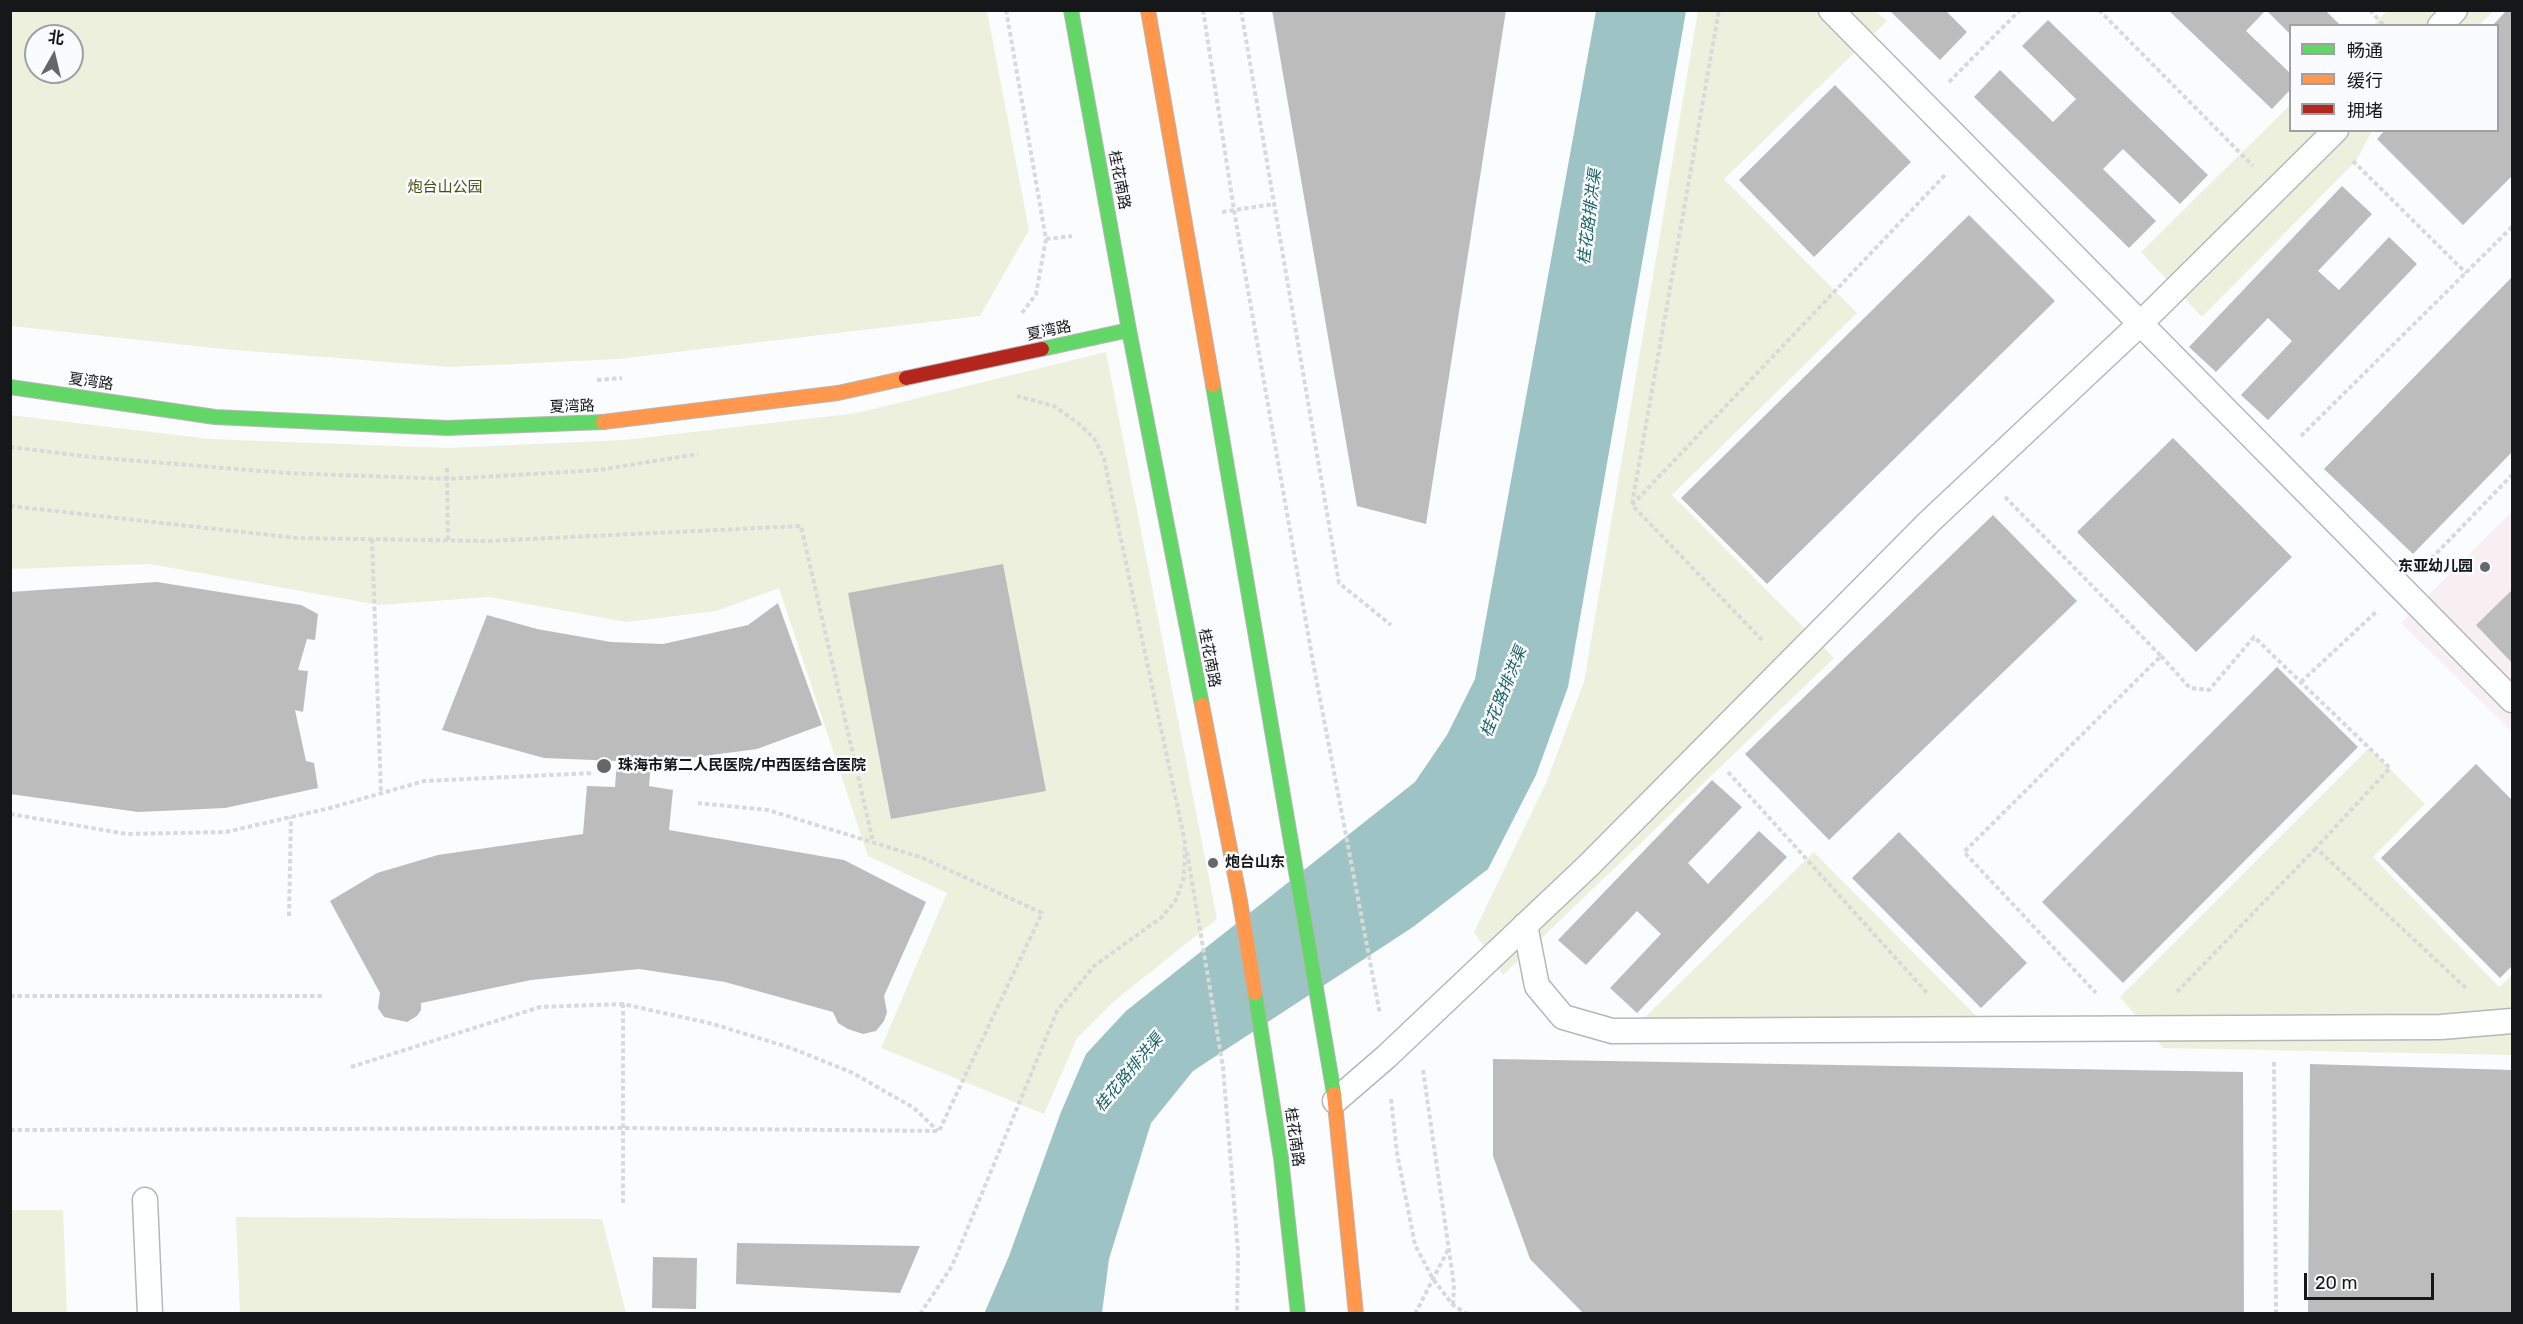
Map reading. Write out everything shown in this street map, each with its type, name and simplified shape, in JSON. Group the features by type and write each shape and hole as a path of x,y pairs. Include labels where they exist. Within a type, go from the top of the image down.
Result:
{"main road":[{"name":"桂花南路","path":"1071,10 1129,330 1240,901 1281,1158 1298,1314"},
{"path":"1148,10 1335,1101 1356,1314"},
{"name":"夏湾路","path":"10,387 215,417 447,428 615,422 838,393 1129,330"}],"lane":[{"path":"1831,10 2142,322 2512,700"},
{"path":"2442,24 2455,10"},
{"path":"1335,1101 1386,1057 1525,926 1929,522 2142,322 2333,134"},
{"path":"1525,926 1537,986 1563,1017 1612,1031 2274,1029 2441,1027 2507,1022"},
{"path":"145,1200 150,1314"}],"path":[{"path":"1006,10 1046,239 1036,294 1020,316"},
{"path":"1203,10 1234,210 1370,960 1386,1057 1397,1153 1415,1245 1433,1279 1453,1305 1467,1314"},
{"path":"1241,10 1339,583 1391,626"},
{"path":"1632,505 1719,10"},
{"path":"1926,106 2020,10"},
{"path":"2100,10 2277,190"},
{"path":"2370,10 2382,24"},
{"path":"2333,134 2466,273"},
{"path":"1632,505 1970,150"},
{"path":"2277,459 2512,227"},
{"path":"593,381 629,378"},
{"path":"1013,396 1030,398 1054,406 1094,438 1104,459 1185,842 1222,1067 1238,1251 1237,1314"},
{"path":"447,428 448,540"},
{"path":"10,447 92,457 285,473 448,479 599,470 702,453"},
{"path":"1981,473 2161,656 2190,688 2209,690 2254,637 2390,768 2170,999 2131,1030 1964,852 2161,656"},
{"path":"1632,505 1787,665"},
{"path":"10,506 296,538 448,540 722,531 801,526 873,842"},
{"path":"372,539 381,793"},
{"path":"1706,747 1961,1031"},
{"path":"10,814 127,834 226,832 424,781 594,774"},
{"path":"698,803 768,810 873,842 923,858 1042,913 939,1131"},
{"path":"289,916 291,817"},
{"path":"920,1314 952,1266 1057,1011 1094,966 1162,917 1176,900 1184,878 1185,842"},
{"path":"2316,848 2507,1022"},
{"path":"10,996 322,996"},
{"path":"351,1067 540,1007 623,1004 713,1024 791,1048 843,1069 914,1108 939,1131"},
{"path":"623,1004 623,1203"},
{"path":"1417,1028 1454,1285 1453,1305"},
{"path":"2274,1029 2276,1314"},
{"path":"10,1130 624,1128 939,1131"},
{"path":"1415,1314 1449,1248"}],"shaded area":[{"name":"东亚幼儿园","path":"2512,511 2512,732 2401,623"}],"green space":[{"name":"炮台山公园","path":"11,10 987,11 1029,230 980,316 618,359 451,367 223,349 11,326"},
{"path":"1698,11 1876,11 1887,21 1724,179 1857,313 1672,495 1834,658 1503,975 1474,932 1546,783 1584,682"},
{"path":"2387,11 2494,11 2480,24 2374,24"},
{"path":"2289,106 2289,132 2371,132 2356,161 2202,317 2141,252"},
{"path":"1106,352 1217,919 1113,1002 1077,1038 1044,1114 881,1048 947,893 868,856 779,588 716,611 626,622 489,597 379,605 150,564 11,569 10,415 210,439 447,448 624,440 857,413"},
{"path":"2369,748 2425,804 2373,857 2499,987 2512,975 2512,1055 2163,1048 2120,997"},
{"path":"1814,852 1985,1025 1644,1018"},
{"path":"11,1210 63,1210 67,1313 11,1313"},
{"path":"236,1217 602,1219 626,1313 240,1313"}],"water":[{"name":"桂花路排洪渠","path":"1596,11 1686,11 1568,687 1536,775 1488,869 1413,927 1193,1071 1151,1123 1109,1259 1102,1313 984,1314 1009,1256 1061,1112 1086,1054 1126,1011 1415,782 1447,735 1475,679"}],"building":[{"path":"1272,10 1506,10 1426,524 1357,506"},
{"path":"1889,10 1945,10 1967,32 1940,60"},
{"path":"2168,10 2266,10 2246,31 2289,72 2289,91 2272,109"},
{"path":"2266,10 2325,10 2339,24 2289,24 2289,33"},
{"path":"2507,10 2512,10 2512,176 2463,225 2377,139 2383,132 2499,132 2499,24 2494,24"},
{"path":"2048,20 2208,175 2180,204 2123,149 2103,169 2156,221 2129,248 1974,97 2000,70 2053,122 2076,99 2022,46"},
{"path":"1835,85 1911,162 1814,257 1739,180"},
{"path":"2342,186 2372,214 2318,271 2339,290 2389,237 2417,264 2268,420 2241,395 2292,341 2268,318 2216,372 2189,347"},
{"path":"1969,215 2055,301 1767,584 1681,498"},
{"path":"2512,277 2512,452 2413,554 2324,469"},
{"path":"2173,438 2292,557 2196,652 2077,532"},
{"path":"1993,515 2077,601 1829,840 1745,754"},
{"path":"1003,564 1046,791 891,819 848,593"},
{"path":"157,582 301,605 318,614 315,640 307,639 298,670 308,671 303,712 295,710 306,761 314,763 318,788 225,808 138,812 10,794 10,592"},
{"path":"2512,590 2512,663 2476,625"},
{"path":"778,603 822,725 757,749 651,763 649,786 673,790 669,830 844,860 926,902 884,996 887,1012 884,1021 876,1031 863,1034 838,1023 833,1012 725,982 639,969 531,980 421,1003 421,1010 417,1016 407,1022 384,1017 378,1008 380,993 330,901 377,873 438,855 583,834 587,786 615,787 617,761 544,758 442,730 487,615 537,629 611,642 663,644 748,625"},
{"path":"2277,667 2358,747 2123,983 2042,902"},
{"path":"2476,764 2512,800 2512,966 2500,978 2381,858"},
{"path":"1712,780 1742,807 1688,863 1708,884 1759,831 1787,857 1637,1013 1610,988 1661,934 1637,911 1586,965 1558,940"},
{"path":"1899,832 2027,963 1981,1008 1852,878"},
{"path":"1493,1059 2243,1072 2244,1314 1584,1314 1530,1259 1493,1156"},
{"path":"2310,1064 2512,1070 2512,1314 2308,1314"},
{"path":"737,1243 920,1246 900,1293 736,1284"},
{"path":"653,1257 697,1258 696,1309 652,1308"}],"traffic: fast":[{"path":"1071,10 1129,330 1202,705"},
{"path":"1042,349 1129,330"},
{"path":"1213,385 1334,1094"},
{"path":"10,387 215,417 447,428 603,422"},
{"path":"1255,993 1281,1158 1298,1314"}],"traffic: slow":[{"path":"1148,10 1213,385"},
{"path":"603,422 838,393 906,378"},
{"path":"1202,705 1240,901 1255,993"},
{"path":"1334,1094 1356,1314"}],"traffic: jam":[{"path":"906,378 1042,349"}],"place":[{"name":"东亚幼儿园","path":"2485,567"},
{"name":"珠海市第二人民医院/中西医结合医院","path":"604,766"},
{"name":"炮台山东","path":"1213,863"}]}
